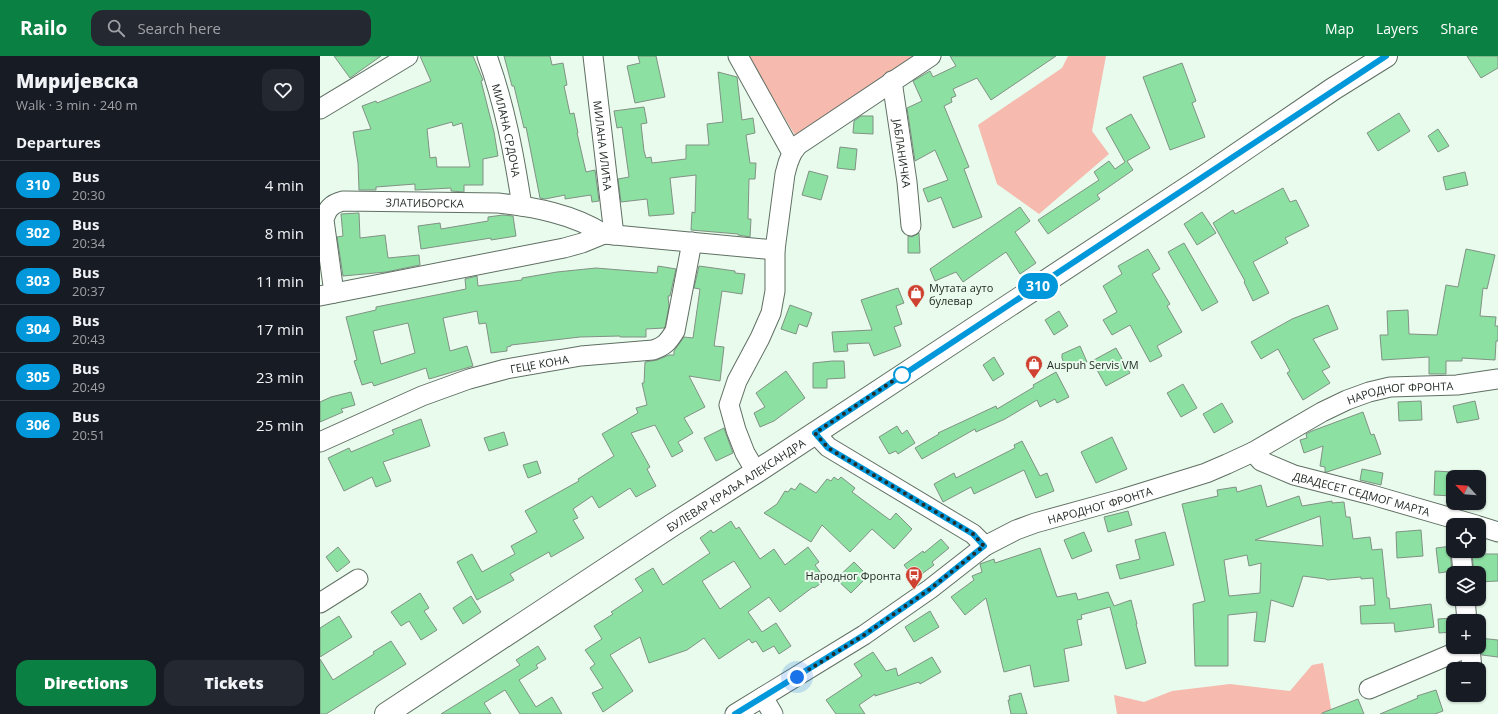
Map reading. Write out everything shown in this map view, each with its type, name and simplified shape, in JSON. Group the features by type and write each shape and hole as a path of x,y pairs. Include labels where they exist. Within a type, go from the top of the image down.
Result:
{"main road":[{"name":"БУЛЕВАР КРАЉА АЛЕКСАНДРА","path":"386,714 674,524 756,472 1386,56"}],"street":[{"path":"320,109 408,56"},
{"name":"МИЛАНА СРДОЧА","path":"487,56 498,84 509,131 522,206"},
{"name":"МИЛАНА ИЛИЋА","path":"593,56 609,234"},
{"path":"738,56 792,153"},
{"path":"756,472 745,453 736,430 729,404 737,381 771,314 775,292 775,250 785,174 792,153 798,145 930,56"},
{"name":"ЈАБЛАНИЧКА","path":"892,81 912,226"},
{"name":"ЗЛАТИБОРСКА","path":"609,234 564,248 327,295 324,220 330,206 343,201 498,203 522,206 583,222 609,234 775,250"},
{"name":"ГЕЦЕ КОНА","path":"320,442 422,396 469,379 506,369 581,356 653,350 662,346 669,341 675,331 692,242"},
{"name":"НАРОДНОГ ФРОНТА","path":"735,714 864,635 930,589 984,546 1016,530 1035,523 1206,473 1253,452 1322,412 1347,400 1370,392 1390,387 1411,385 1444,386 1498,379"},
{"path":"815,433 828,448 973,534 984,546"},
{"name":"ДВАДЕСЕТ СЕДМОГ МАРТА","path":"1253,452 1261,461 1294,475 1372,495 1448,518"},
{"path":"1486,528 1498,532"},
{"path":"320,603 358,579"},
{"path":"1369,689 1452,654"},
{"path":"763,697 773,714"}],"shaded area":[{"path":"748,56 913,56 796,137"},
{"path":"1068,56 1106,56 1092,131 1109,154 1039,214 997,184 978,125 1062,68"},
{"path":"1323,663 1332,714 1117,714 1114,695 1144,702 1172,691 1230,684 1290,691 1312,665"}],"building":[{"path":"334,56 381,56 350,78"},
{"path":"420,56 473,56 483,80 481,81 494,132 498,156 483,159 483,185 464,185 464,192 451,191 451,188 415,190 415,184 376,187 376,190 359,190 358,163 353,132 371,129 362,106 376,101 377,103 431,81","holes":["452,122 453,126 462,123 470,167 437,167 436,157 430,158 427,129"]},
{"path":"504,56 550,56 552,65 563,63 567,85 564,86 570,114 574,113 586,172 595,170 599,201 592,202 591,195 565,199 565,195 545,199 540,198 526,127 524,128 514,86 512,86"},
{"path":"638,56 656,56 665,97 635,103 627,66 640,63"},
{"path":"950,56 1056,56 991,100 977,78 953,89 956,96 951,98 952,102 944,106 969,167 964,169 982,217 953,228 941,197 928,202 923,189 948,180 935,150 915,161 907,108 922,101 913,81 930,71 933,77 956,66"},
{"path":"1467,56 1498,56 1498,68 1481,78"},
{"path":"1182,63 1196,101 1192,103 1205,137 1170,150 1143,77"},
{"path":"718,72 737,77 742,120 753,118 755,133 746,135 750,163 756,163 755,179 749,179 748,219 751,219 750,237 738,234 691,230 692,212 695,213 696,175 670,178 674,214 649,216 647,199 621,202 618,179 629,177 622,127 617,128 614,111 644,107 647,123 641,124 644,151 646,158 651,157 652,163 686,159 686,145 709,145 707,124 723,122"},
{"path":"1399,113 1410,131 1378,151 1367,133"},
{"path":"1131,114 1150,148 1127,161 1133,170 1097,195 1100,199 1048,234 1038,220 1099,180 1094,172 1109,161 1115,169 1125,162 1106,128"},
{"path":"861,116 873,116 873,134 853,133 854,121"},
{"path":"1438,129 1449,146 1438,152 1428,136"},
{"path":"840,147 857,149 855,170 837,168"},
{"path":"809,171 828,176 821,200 802,195"},
{"path":"1465,172 1468,185 1446,190 1443,177"},
{"path":"1283,188 1290,202 1296,200 1309,226 1285,238 1288,243 1253,262 1269,293 1253,301 1244,282 1245,281 1213,223 1233,210 1235,214"},
{"path":"1020,207 1030,221 1015,232 1036,263 1020,274 1006,252 963,282 956,272 935,281 930,269"},
{"path":"1202,212 1216,233 1197,245 1184,224"},
{"path":"359,213 360,238 385,235 388,258 419,255 420,265 386,272 343,276 337,237 343,236 341,214"},
{"path":"503,215 513,216 516,236 491,240 491,238 421,249 418,226 440,223 441,229 488,221 488,217"},
{"path":"919,233 920,253 908,253 908,236 912,237"},
{"path":"1184,243 1218,302 1202,311 1168,252"},
{"path":"1148,249 1160,269 1152,274 1170,304 1167,306 1182,332 1157,346 1162,356 1150,362 1130,325 1112,335 1103,320 1117,312 1103,286 1122,274 1118,266"},
{"path":"1466,249 1495,255 1487,289 1483,288 1480,316 1496,317 1495,326 1498,326 1498,341 1496,341 1495,360 1462,358 1462,361 1446,361 1446,374 1429,374 1429,357 1382,360 1380,335 1388,335 1387,311 1408,310 1409,334 1437,335 1446,285 1458,287"},
{"path":"658,266 676,269 670,296 668,296 669,306 665,327 646,329 646,337 580,337 511,345 507,347 507,351 491,353 486,323 479,324 477,311 443,318 450,351 467,346 473,366 429,379 426,368 374,386 372,382 362,385 354,361 357,360 346,317 376,310 376,307 466,289 465,279 477,276 478,286 522,280 522,278 557,272 596,268 657,273","holes":["408,323 415,353 381,364 373,331"]},
{"path":"699,266 735,271 735,273 745,274 742,294 722,291 714,346 724,347 720,381 689,376 705,407 684,418 693,433 678,442 683,451 672,457 655,425 631,433 650,467 647,469 656,486 636,497 630,488 599,508 592,496 573,509 578,518 573,520 584,538 551,557 549,552 510,574 514,580 477,600 457,562 472,554 482,572 515,554 511,546 537,532 525,511 579,481 578,479 614,456 602,434 638,413 636,408 647,405 642,383 644,383 645,362 674,355 674,351 684,337 693,338 700,289 694,288"},
{"path":"898,288 904,303 896,306 902,324 894,327 901,346 874,356 869,343 847,344 848,351 834,352 832,332 872,330 861,300"},
{"path":"790,305 812,313 807,327 799,324 796,334 781,329"},
{"path":"1328,305 1338,329 1313,339 1330,367 1322,371 1330,383 1303,400 1287,373 1290,371 1278,349 1261,359 1251,342 1292,319"},
{"path":"1059,311 1068,326 1054,335 1045,320"},
{"path":"1080,346 1087,362 1067,371 1062,354"},
{"path":"1116,348 1130,373 1106,386 1092,361"},
{"path":"994,357 1004,374 993,381 983,365"},
{"path":"844,361 845,378 827,379 827,388 813,388 813,363"},
{"path":"786,371 805,398 774,421 760,427 754,413 765,407 756,393"},
{"path":"1056,372 1069,397 1057,403 1055,399 1040,407 1037,400 1005,419 976,432 975,429 922,459 915,448 939,434 938,433 996,406 997,409 1034,387 1033,385"},
{"path":"1183,384 1197,408 1181,417 1167,393"},
{"path":"351,392 355,405 341,409 343,412 320,422 320,402 331,397"},
{"path":"1421,401 1422,420 1399,421 1398,402"},
{"path":"1475,401 1479,419 1457,423 1453,406"},
{"path":"1222,403 1233,422 1214,433 1203,414"},
{"path":"1363,412 1371,435 1374,434 1381,454 1325,472 1325,467 1320,466 1323,446 1304,453 1300,440 1307,438 1306,434"},
{"path":"421,419 430,446 383,462 391,481 376,487 372,477 344,491 328,458 349,448 351,452 394,434 392,430"},
{"path":"897,426 902,434 907,430 915,443 898,454 896,451 889,454 879,437"},
{"path":"724,428 733,453 716,461 704,438"},
{"path":"504,432 508,445 489,451 484,438"},
{"path":"1112,437 1127,469 1096,483 1081,452"},
{"path":"1022,441 1040,476 1047,473 1054,491 1036,498 1024,470 974,494 971,487 943,502 934,484 954,473 956,478 1015,448 1014,445"},
{"path":"537,461 541,473 528,478 523,465"},
{"path":"1362,469 1383,473 1381,485 1360,480"},
{"path":"1435,471 1446,472 1446,496 1434,495"},
{"path":"834,477 838,480 841,477 855,488 852,492 890,520 896,513 912,529 894,549 872,529 850,552 822,525 811,542 764,513 777,504 785,491 788,492 791,488 795,490 800,483 816,493 827,479 831,481"},
{"path":"1261,485 1267,507 1299,496 1302,506 1332,501 1332,503 1344,502 1346,517 1350,517 1353,539 1370,537 1372,550 1382,549 1387,598 1389,598 1390,609 1431,604 1434,627 1395,632 1394,623 1361,624 1360,606 1375,605 1373,578 1361,579 1361,577 1327,580 1303,576 1293,607 1271,600 1265,642 1254,641 1257,612 1228,615 1228,666 1195,666 1193,604 1205,601 1182,504 1218,496 1217,490 1236,487 1237,492","holes":["1320,516 1323,546 1255,540","1247,555 1249,566 1261,563 1260,593 1229,596 1224,560"]},
{"path":"1128,511 1132,525 1108,532 1104,517"},
{"path":"731,521 736,529 739,527 760,559 774,549 785,565 808,547 819,562 815,565 826,580 814,588 813,587 780,612 769,597 748,612 762,632 776,623 791,646 779,654 774,646 763,652 756,641 752,643 749,639 719,659 704,638 687,650 649,663 640,637 610,655 633,691 603,712 592,693 603,688 590,668 595,664 585,650 602,639 594,626 613,614 611,612 643,591 635,579 653,568 663,585 710,553 700,538 711,530 713,533","holes":["734,561 751,587 720,609 702,581"]},
{"path":"1421,530 1423,556 1397,558 1396,532"},
{"path":"1084,532 1092,551 1072,559 1064,540"},
{"path":"1165,532 1174,565 1120,579 1116,565 1140,559 1135,540"},
{"path":"941,539 949,548 932,562 934,565 915,579 904,565 923,551 924,553"},
{"path":"338,547 350,562 337,572 326,557"},
{"path":"1446,547 1446,558 1451,558 1451,566 1446,566 1446,572 1439,573 1436,548"},
{"path":"1040,548 1057,597 1076,593 1078,600 1108,592 1114,606 1131,600 1146,663 1126,669 1110,607 1081,615 1082,619 1077,620 1082,645 1064,649 1069,681 1034,687 1030,665 1004,672 986,598 965,615 951,597 974,580 972,576 982,572 980,564 994,559 995,563"},
{"path":"1486,554 1498,554 1498,581 1486,582 1486,566 1473,566 1472,558 1486,558"},
{"path":"854,562 868,576 851,593 836,579"},
{"path":"420,593 429,608 424,611 437,630 421,640 409,621 401,626 391,612"},
{"path":"471,596 481,612 463,624 453,608"},
{"path":"930,611 939,627 914,642 905,627"},
{"path":"339,616 352,637 320,657 320,628"},
{"path":"1446,618 1446,632 1439,633 1438,619"},
{"path":"1486,639 1498,640 1498,657 1482,655 1486,654"},
{"path":"391,641 406,664 326,714 320,714 320,659 333,680 374,654 373,652"},
{"path":"538,646 546,659 536,665 538,668 519,680 536,707 552,697 562,714 520,714 505,690 484,703 491,714 441,714 520,665 516,660"},
{"path":"873,652 886,671 896,668 898,676 932,657 941,672 920,684 919,682 875,696 875,694 859,705 865,714 836,714 826,700 862,676 854,664"},
{"path":"1436,690 1443,711 1435,714 1380,714 1418,698 1417,696"},
{"path":"1021,693 1027,714 1011,714 1008,700 1010,700 1009,696"},
{"path":"1358,699 1364,714 1322,714 1322,713"}],"bus line":[{"name":"310","path":"735,714 864,635 930,589 984,546 973,534 828,448 815,433 1386,56"}],"place":[{"name":"Мутата ауто булевар","path":"916,308"},
{"name":"Auspuh Servis VM","path":"1034,379"},
{"name":"Народног Фронта","path":"914,590"}],"route":[{"path":"797,677 864,635 930,589 984,546 973,534 828,448 815,433 905,373 902,375"}]}
